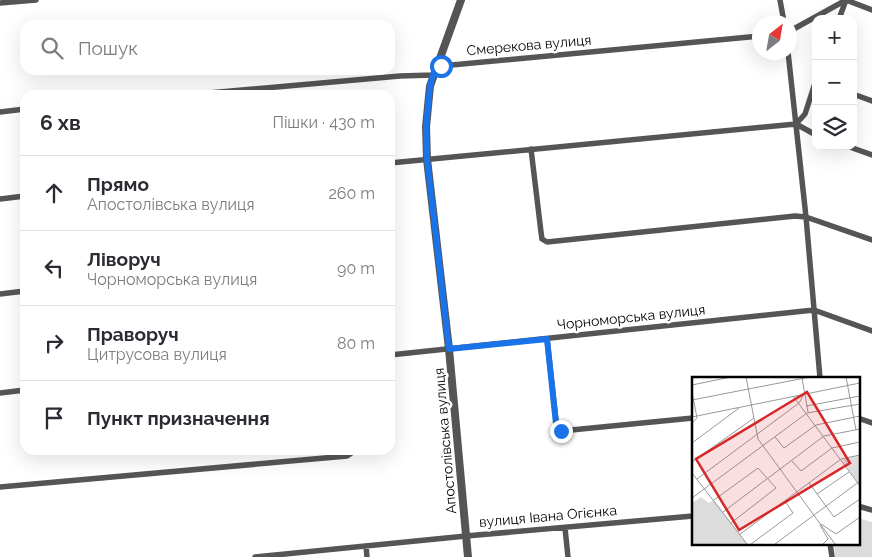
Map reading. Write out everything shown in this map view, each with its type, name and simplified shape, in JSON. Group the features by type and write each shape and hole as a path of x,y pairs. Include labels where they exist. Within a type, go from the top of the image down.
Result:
{"street":[{"path":"0,3 36,0"},
{"name":"Апостолівська вулиця","path":"461,0 433,75 427,102 427,159 449,349 468,557"},
{"path":"780,0 783,15"},
{"path":"846,0 872,10"},
{"path":"840,15 846,0"},
{"path":"797,27 846,0"},
{"name":"Смерекова вулиця","path":"242,90 400,76 433,75 441,66 752,37"},
{"path":"789,60 806,217 820,377"},
{"path":"796,124 805,114 812,92"},
{"path":"857,95 872,101"},
{"path":"0,112 20,110"},
{"path":"395,162 796,124 812,133"},
{"path":"531,149 542,239 547,242 795,216 806,217 872,240"},
{"path":"857,150 872,155"},
{"path":"0,199 20,197"},
{"path":"0,294 20,292"},
{"name":"Чорноморська вулиця","path":"395,354 814,310 872,330"},
{"path":"547,339 557,429 561,431 692,418"},
{"path":"0,392 20,390"},
{"path":"860,419 872,423"},
{"path":"0,487 348,455"},
{"name":"вулиця Івана Огієнка","path":"255,557 692,516"},
{"path":"565,528 568,557"},
{"path":"830,544 832,557"},
{"path":"366,546 367,557"}],"shaded area":[{"path":"860,519 872,522 872,557 835,557 834,544 860,544"}],"route":[{"path":"441,66 433,75 430,86 426,127 427,159 449,349 547,339 556,424 557,429 561,431"}]}
